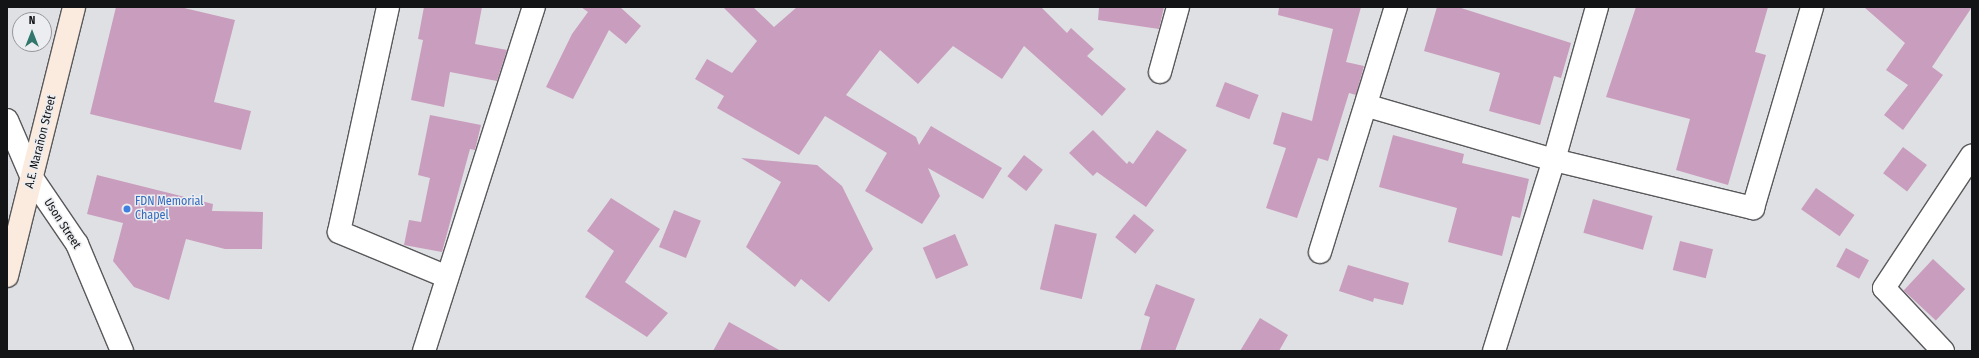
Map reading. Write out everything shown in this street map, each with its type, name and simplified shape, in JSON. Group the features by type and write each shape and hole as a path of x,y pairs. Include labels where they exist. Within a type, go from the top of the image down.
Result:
{"main road":[{"name":"A.E. Marañon Street","path":"7,276 74,7"}],"street":[{"path":"388,7 339,232 447,277"},
{"path":"424,351 534,7"},
{"path":"1160,72 1178,7"},
{"path":"1320,252 1368,106 1396,7"},
{"path":"1494,351 1554,160 1597,7"},
{"path":"1368,106 1554,160 1753,208 1812,7"},
{"name":"Uson Street","path":"7,120 32,178 77,244 122,351"},
{"path":"1943,351 1884,288 1972,155"}],"building":[{"path":"116,7 180,7 235,20 214,102 251,111 241,150 90,114"},
{"path":"424,7 482,7 475,44 507,50 497,81 450,72 444,107 411,100 423,40 418,39"},
{"path":"581,7 620,7 641,26 626,44 609,30 573,99 546,87 572,34 588,12"},
{"path":"723,7 753,7 774,27 797,7 1041,7 1067,33 1071,28 1094,49 1087,56 1126,89 1102,116 1024,46 1002,79 953,46 918,84 880,50 846,95 916,137 919,145 931,126 1002,168 983,199 928,168 940,196 922,224 865,191 887,153 825,116 799,155 717,108 724,96 695,79 707,59 732,73 757,41"},
{"path":"1099,7 1164,7 1159,29 1098,20"},
{"path":"1279,7 1361,7 1346,62 1364,66 1356,95 1349,93 1328,161 1318,158 1297,218 1266,208 1286,148 1273,144 1282,112 1312,121 1333,29 1278,15"},
{"path":"1437,7 1458,7 1571,43 1561,78 1554,76 1540,125 1489,111 1500,73 1424,51"},
{"path":"1636,7 1768,7 1755,52 1766,55 1728,185 1676,170 1690,119 1606,97"},
{"path":"1864,7 1972,7 1932,67 1943,75 1903,130 1884,115 1908,85 1886,70 1905,43"},
{"path":"1225,82 1259,95 1249,119 1216,106"},
{"path":"430,115 481,125 475,150 470,149 442,252 404,245 409,220 421,222 430,178 418,175"},
{"path":"1093,130 1127,164 1129,161 1133,164 1157,130 1187,150 1146,207 1097,172 1093,176 1069,153"},
{"path":"1393,135 1464,154 1462,163 1529,179 1520,218 1512,216 1502,256 1448,242 1457,208 1379,187"},
{"path":"1903,147 1927,165 1907,191 1883,173"},
{"path":"1024,155 1043,170 1026,191 1007,176"},
{"path":"741,158 817,165 842,186 873,249 829,302 801,279 795,287 746,247 781,182"},
{"path":"97,175 213,204 212,211 263,212 262,249 225,249 186,239 169,300 134,287 113,261 123,223 87,214"},
{"path":"1816,188 1855,215 1840,236 1801,209"},
{"path":"611,198 660,229 625,282 668,313 647,337 585,297 614,251 587,231"},
{"path":"1593,199 1653,216 1643,250 1583,233"},
{"path":"674,210 701,221 686,258 659,247"},
{"path":"1134,214 1154,230 1135,254 1115,237"},
{"path":"1055,224 1097,234 1082,299 1040,289"},
{"path":"955,234 968,265 936,279 923,248"},
{"path":"1680,241 1713,249 1706,278 1673,270"},
{"path":"1846,248 1869,260 1859,279 1836,267"},
{"path":"1933,259 1965,289 1936,320 1904,290"},
{"path":"1348,265 1409,283 1403,305 1374,298 1373,302 1339,291"},
{"path":"1156,284 1195,299 1175,351 1140,351 1150,317 1144,315"},
{"path":"1260,318 1288,335 1279,351 1240,351"},
{"path":"729,322 781,351 713,351"}],"place":[{"name":"FDN Memorial Chapel","path":"127,209"}]}
